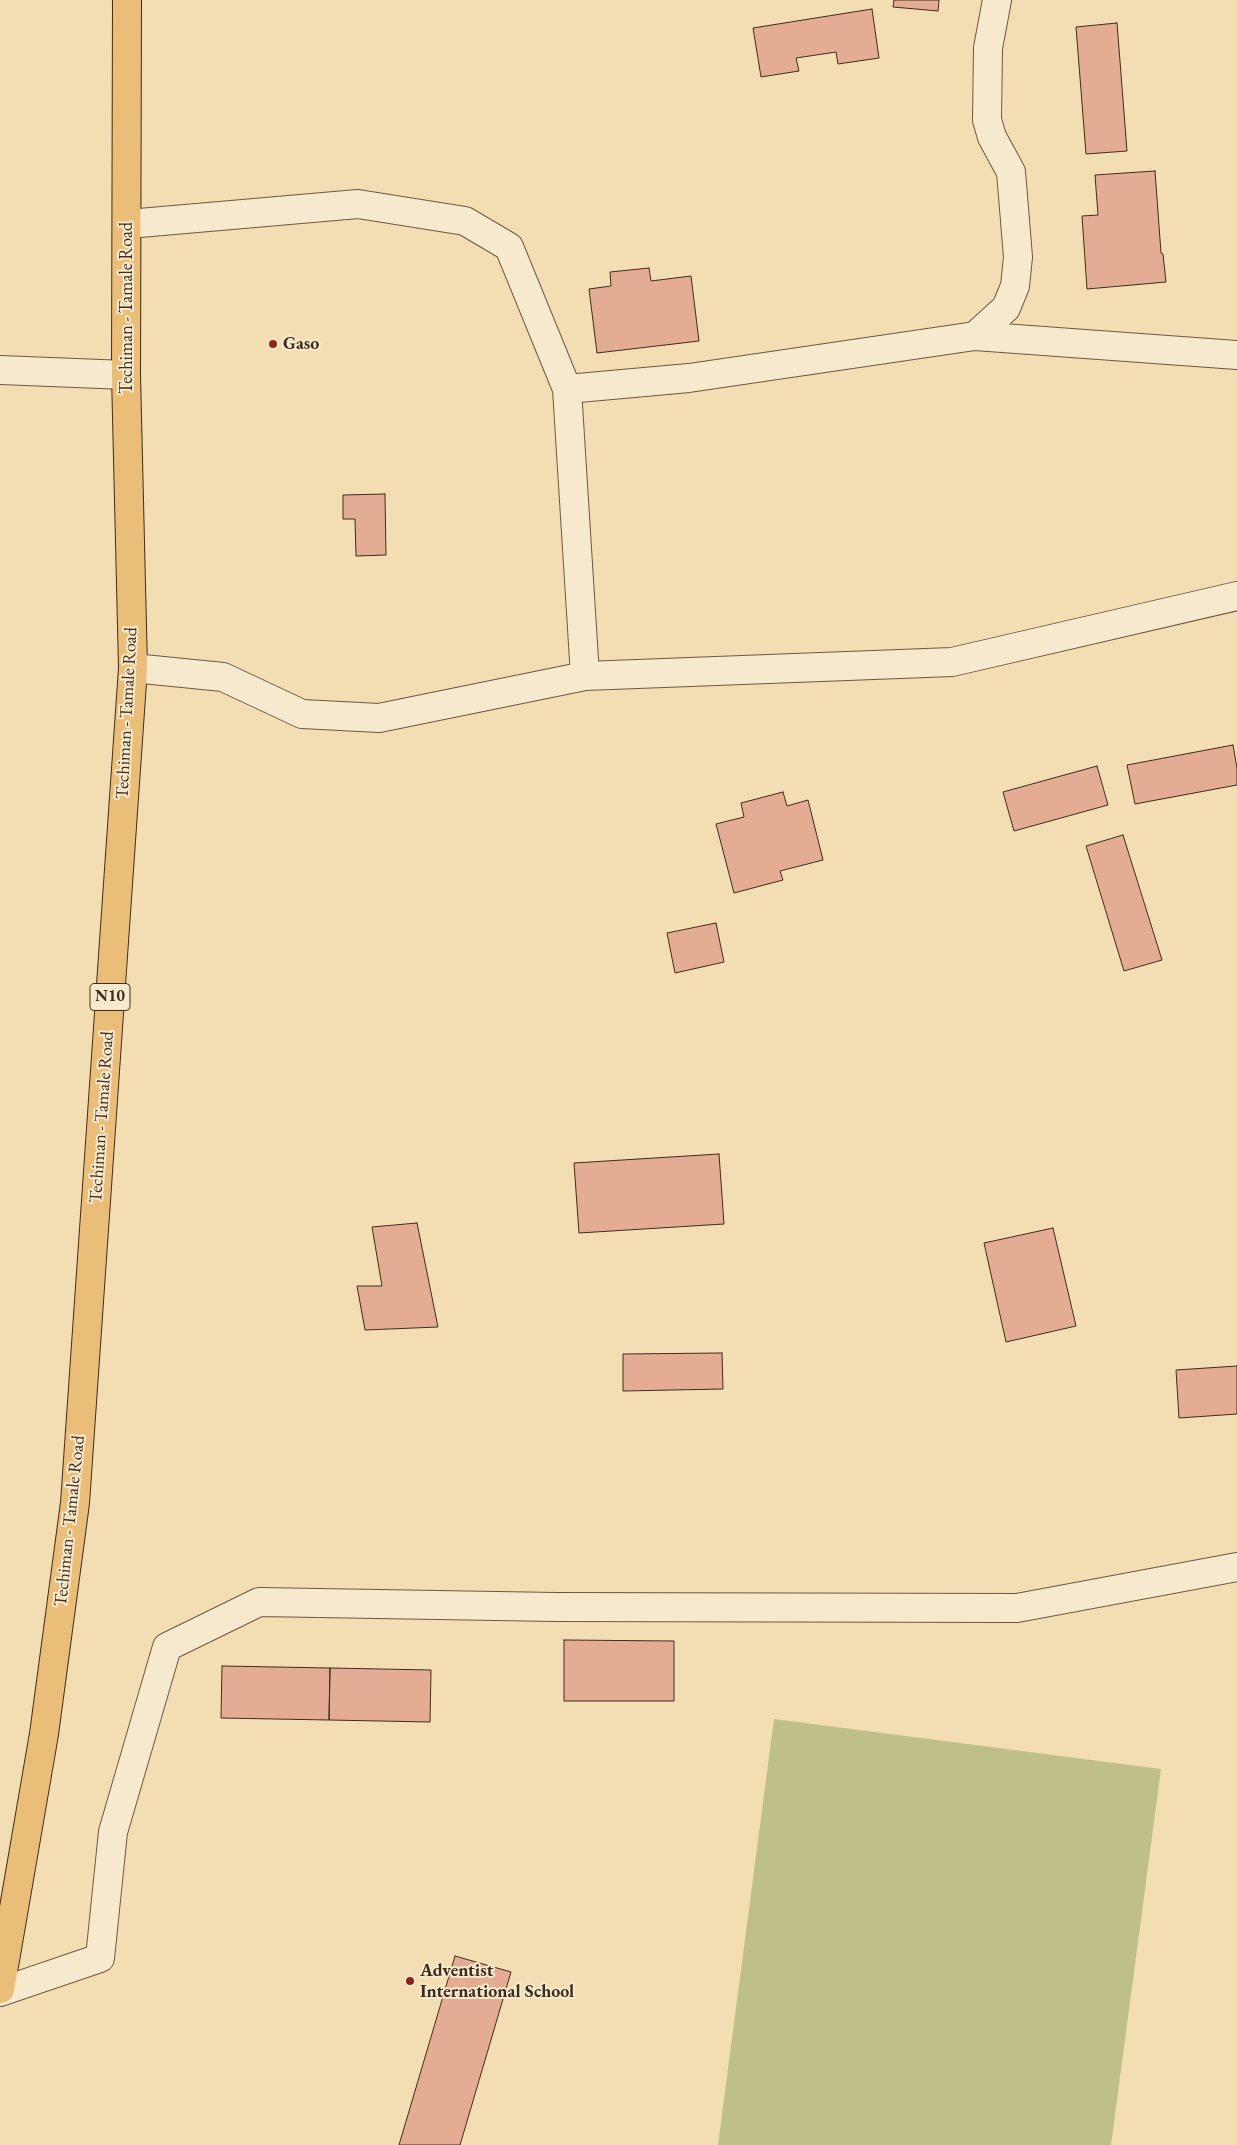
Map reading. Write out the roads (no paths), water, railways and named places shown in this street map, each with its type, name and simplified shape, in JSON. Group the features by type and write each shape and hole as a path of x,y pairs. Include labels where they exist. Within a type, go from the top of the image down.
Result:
{"highway":[{"name":"Techiman - Tamale Road","path":"0,1990 44,1734 75,1503 133,668 126,375 128,224 126,0"}],"street":[{"path":"975,336 1006,308 1015,286 1018,257 1010,172 992,137 987,120 988,48 997,0"},
{"path":"128,224 358,204 465,221 509,247 567,389 585,676"},
{"path":"567,389 689,378 975,336 1237,355"},
{"path":"0,370 126,375"},
{"path":"133,668 223,678 302,714 379,718 585,676 952,662 1237,596"},
{"path":"0,1990 100,1958 113,1832 167,1647 259,1602 556,1607 1016,1608 1237,1567"}],"place":[{"name":"Gaso","path":"273,344"},
{"name":"Adventist International School","path":"410,1981"}]}
